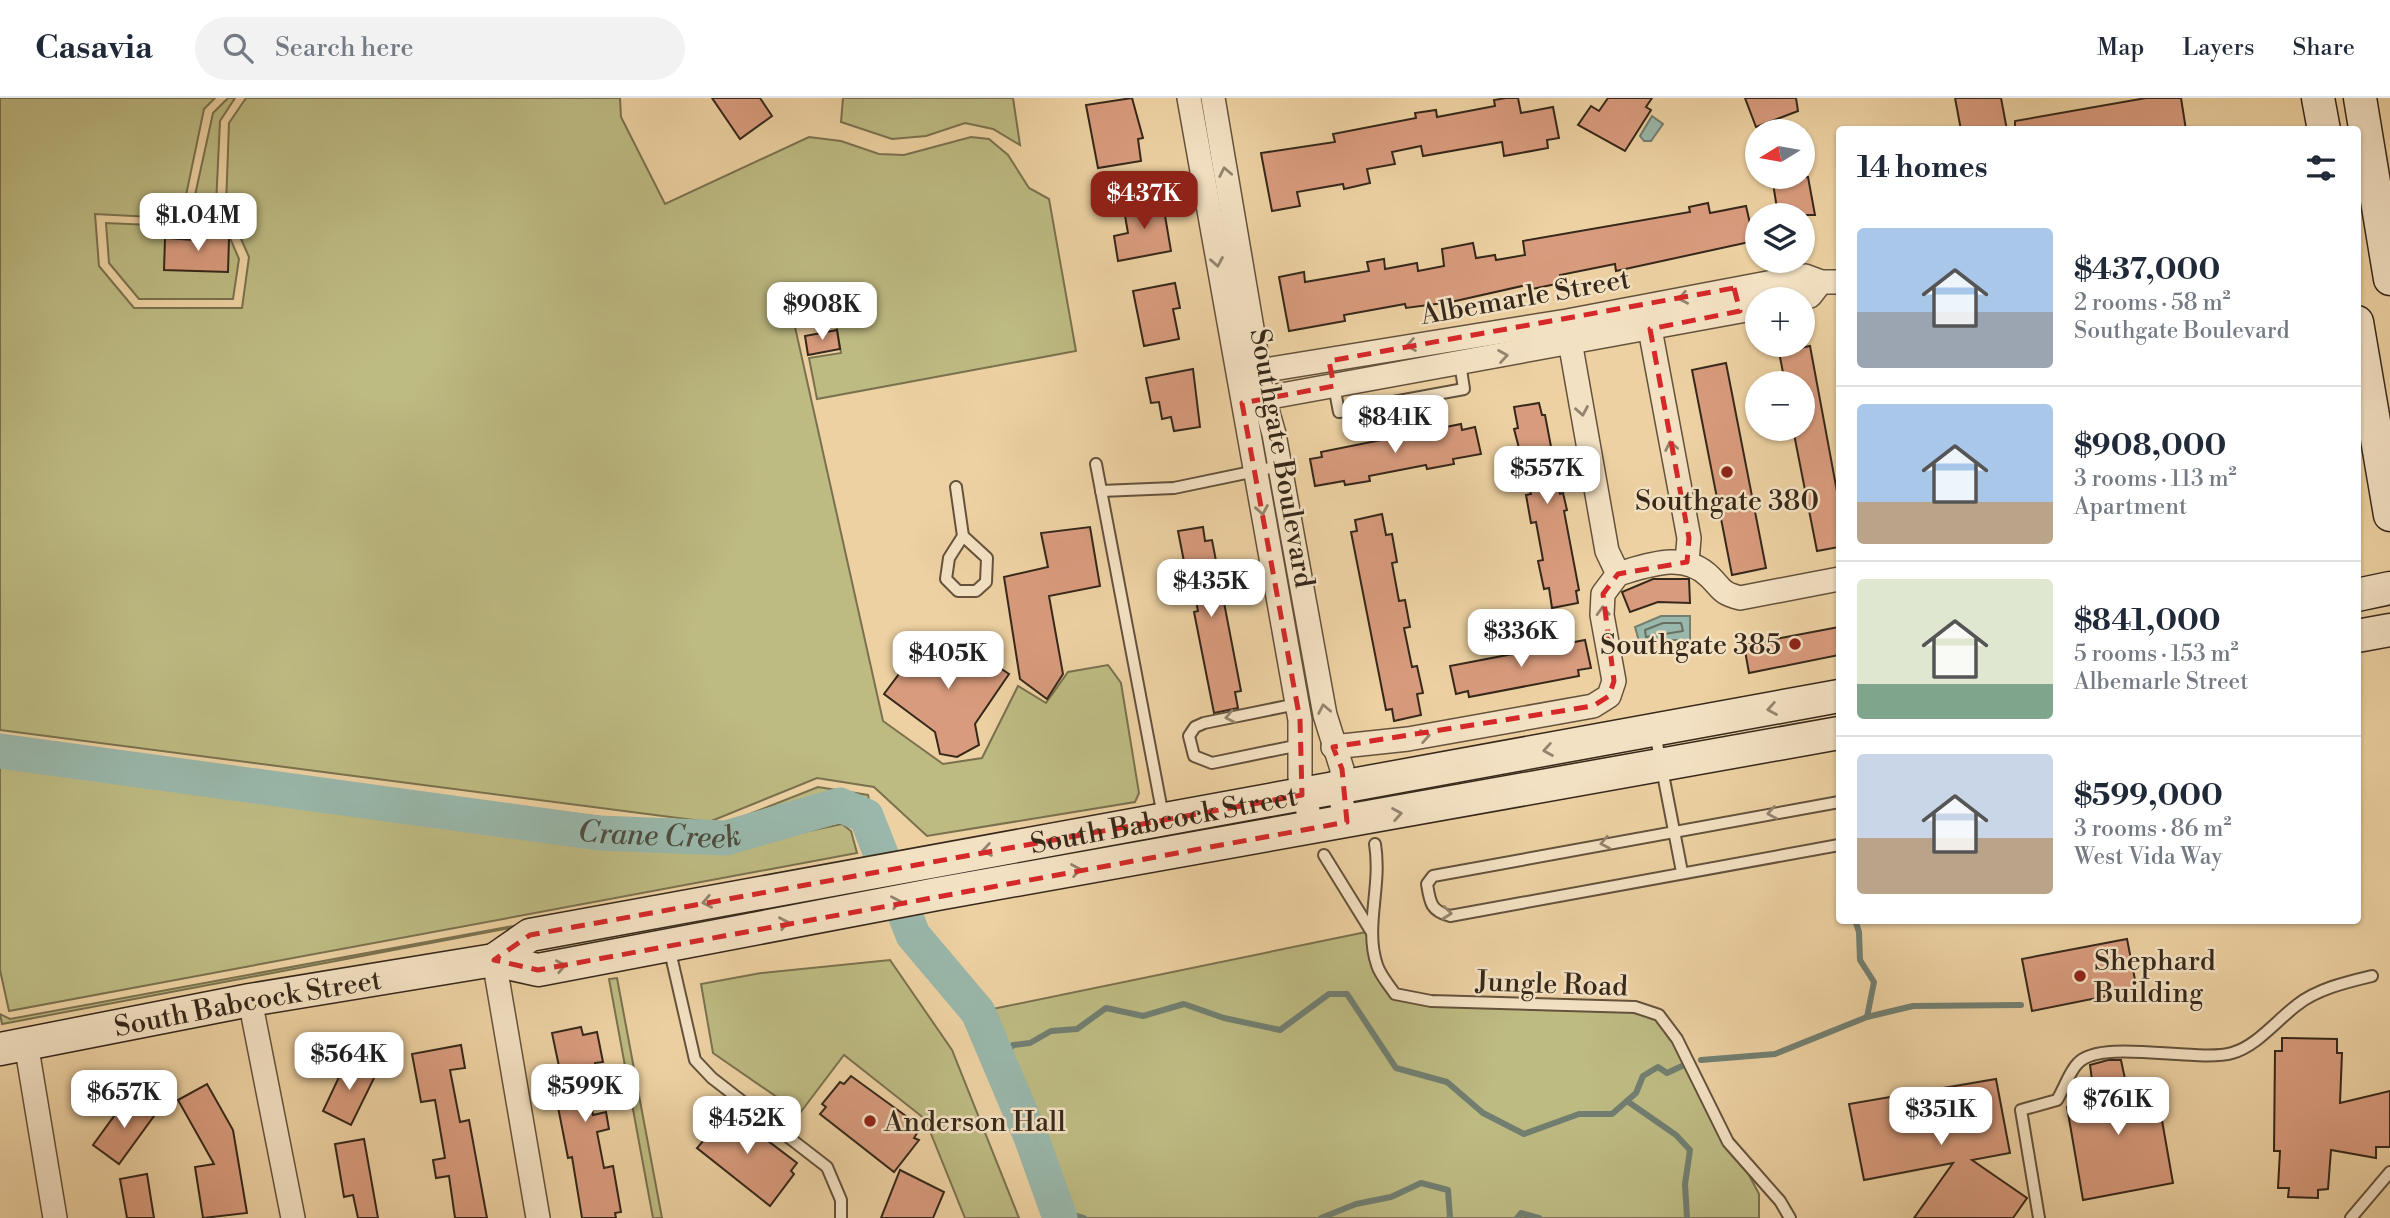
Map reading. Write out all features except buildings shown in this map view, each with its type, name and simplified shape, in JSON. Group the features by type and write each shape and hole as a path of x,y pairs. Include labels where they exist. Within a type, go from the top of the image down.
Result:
{"main road":[{"path":"2318,98 2323,126"},
{"path":"2360,98 2366,190 2390,279"},
{"path":"2361,345 2390,515"},
{"path":"2361,594 2390,588"},
{"path":"2361,635 2390,630"},
{"name":"South Babcock Street","path":"494,960 530,935 1836,697"},
{"name":"South Babcock Street","path":"13,1046 250,1000 494,960 538,970 937,894 1318,842 1347,822 1836,734"}],"street":[{"path":"1190,102 1220,99"},
{"name":"Southgate Boulevard","path":"1220,99 1260,371 1253,401 1255,471 1297,704 1302,795 1318,842"},
{"name":"Southgate Boulevard","path":"1190,102 1237,375 1253,401 1280,467 1333,747 1342,769 1341,788 1347,822"},
{"name":"Albemarle Street","path":"1253,401 1460,363 1569,332 1636,307 1805,276 1830,282"},
{"name":"Albemarle Street","path":"1815,292 1830,282"},
{"path":"1734,288 1745,304"},
{"path":"1636,307 1645,329 1689,538 1687,562"},
{"name":"Albemarle Street","path":"1237,375 1455,338 1645,329 1745,310"},
{"path":"1569,332 1607,551 1618,574"},
{"path":"1455,338 1460,363"},
{"path":"1329,361 1334,386"},
{"path":"1333,747 1408,739 1593,706 1609,696 1614,681 1602,615 1602,593 1618,574 1663,562 1687,562 1709,576 1724,594 1740,598 1836,580"},
{"path":"494,960 538,1218"},
{"path":"250,1000 293,1218"},
{"path":"13,1046 55,1218"}],"lane":[{"path":"1096,464 1163,819"},
{"path":"1101,491 1174,488 1280,467"},
{"path":"956,487 963,536 987,558 986,582 976,591 958,591 946,579 949,558 963,536"},
{"path":"1297,704 1205,723 1195,727 1189,736 1194,757 1212,763 1300,745"},
{"path":"1654,730 1682,872"},
{"path":"1836,803 1672,830 1433,876 1427,884 1431,906 1436,912 1450,916 1836,846"},
{"path":"1318,842 1371,931"},
{"path":"1371,931 1378,884 1375,844"},
{"name":"Jungle Road","path":"1371,931 1377,967 1395,993 1431,1001 1635,1007 1659,1015 1677,1039 1728,1142 1780,1201 1790,1218"},
{"path":"669,944 695,1060 712,1078 827,1167 841,1200 842,1218"},
{"path":"2039,1218 2021,1110 2057,1100 2079,1061 2099,1054 2122,1052 2232,1053 2254,1040 2299,1003 2348,982 2372,976"},
{"path":"2351,1218 2390,1172"}],"highlighted area":[{"path":"1734,288 1740,311 1650,329 1689,538 1687,562 1618,574 1603,594 1614,681 1609,696 1593,706 1333,747 1342,769 1347,822 538,970 494,960 530,935 1302,795 1300,720 1242,403 1334,386 1329,361"}],"shaded area":[{"path":"0,98 215,98 204,109 184,205 152,217 95,214 99,266 134,308 242,308 249,257 226,205 229,123 246,98 620,98 621,117 665,204 809,137 841,141 879,154 904,155 971,137 989,139 1008,155 1029,188 1049,199 1076,351 817,399 809,358 841,353 834,313 793,318 883,721 943,764 982,758 1018,686 1046,703 1068,672 1108,665 1121,683 1139,793 1135,802 927,836 874,787 817,778 709,822 0,730"},
{"path":"228,98 235,98 220,121 216,205 239,259 233,299 139,299 109,263 106,223 151,225 192,209 213,113"},
{"path":"843,98 1013,98 1020,145 993,129 965,123 926,136 892,139 841,122"},
{"path":"7,739 707,831 818,787 868,795 881,858 2,1024 0,1014 10,1019 859,862 867,854 860,826 843,815 723,840 708,836 582,833 8,754"},
{"path":"11,762 581,842 707,845 722,849 842,824 851,831 857,853 9,1011 0,970 0,765"},
{"path":"1371,931 1377,967 1395,994 1431,1001 1635,1007 1659,1015 1677,1039 1759,1194 1759,1218 1060,1218 1031,1137 978,1012"},
{"path":"890,960 952,1050 1019,1218 965,1218 925,1119 844,1055 800,1113 713,1053 701,984 761,973"},
{"path":"617,978 662,1218 653,1218 609,979"}],"water":[{"path":"1652,116 1663,124 1651,141 1644,141 1640,136"},
{"path":"1661,616 1690,616 1690,640 1665,640 1641,648 1635,627"}],"waterway":[{"name":"Crane Creek","path":"0,751 599,833 726,838 840,805 866,816 913,935 978,1012 1031,1137 1060,1218"},
{"path":"1856,924 1860,960 1874,982 1867,1017"},
{"path":"1000,1062 1013,1045 1030,1043 1051,1031 1077,1029 1106,1008 1143,1016 1184,1004 1224,1018 1280,1030 1329,994 1347,994 1396,1068 1447,1082 1483,1113 1524,1134 1579,1114 1612,1114 1636,1093 1643,1076 1658,1067 1667,1073 1682,1066"},
{"path":"1701,1060 1775,1054 1867,1017 1913,1006 2021,1005"},
{"path":"1627,1101 1676,1135 1690,1150 1685,1184 1687,1218"},
{"path":"1321,1218 1356,1204 1391,1197 1421,1183 1448,1190 1450,1218"},
{"path":"1058,1210 1084,1218"},
{"path":"1517,1218 1521,1213 1539,1218"}],"place":[{"name":"Southgate 380","path":"1727,472"},
{"name":"Southgate 385","path":"1795,644"},
{"name":"Shephard Building","path":"2080,976"},
{"name":"Anderson Hall","path":"870,1121"}]}
